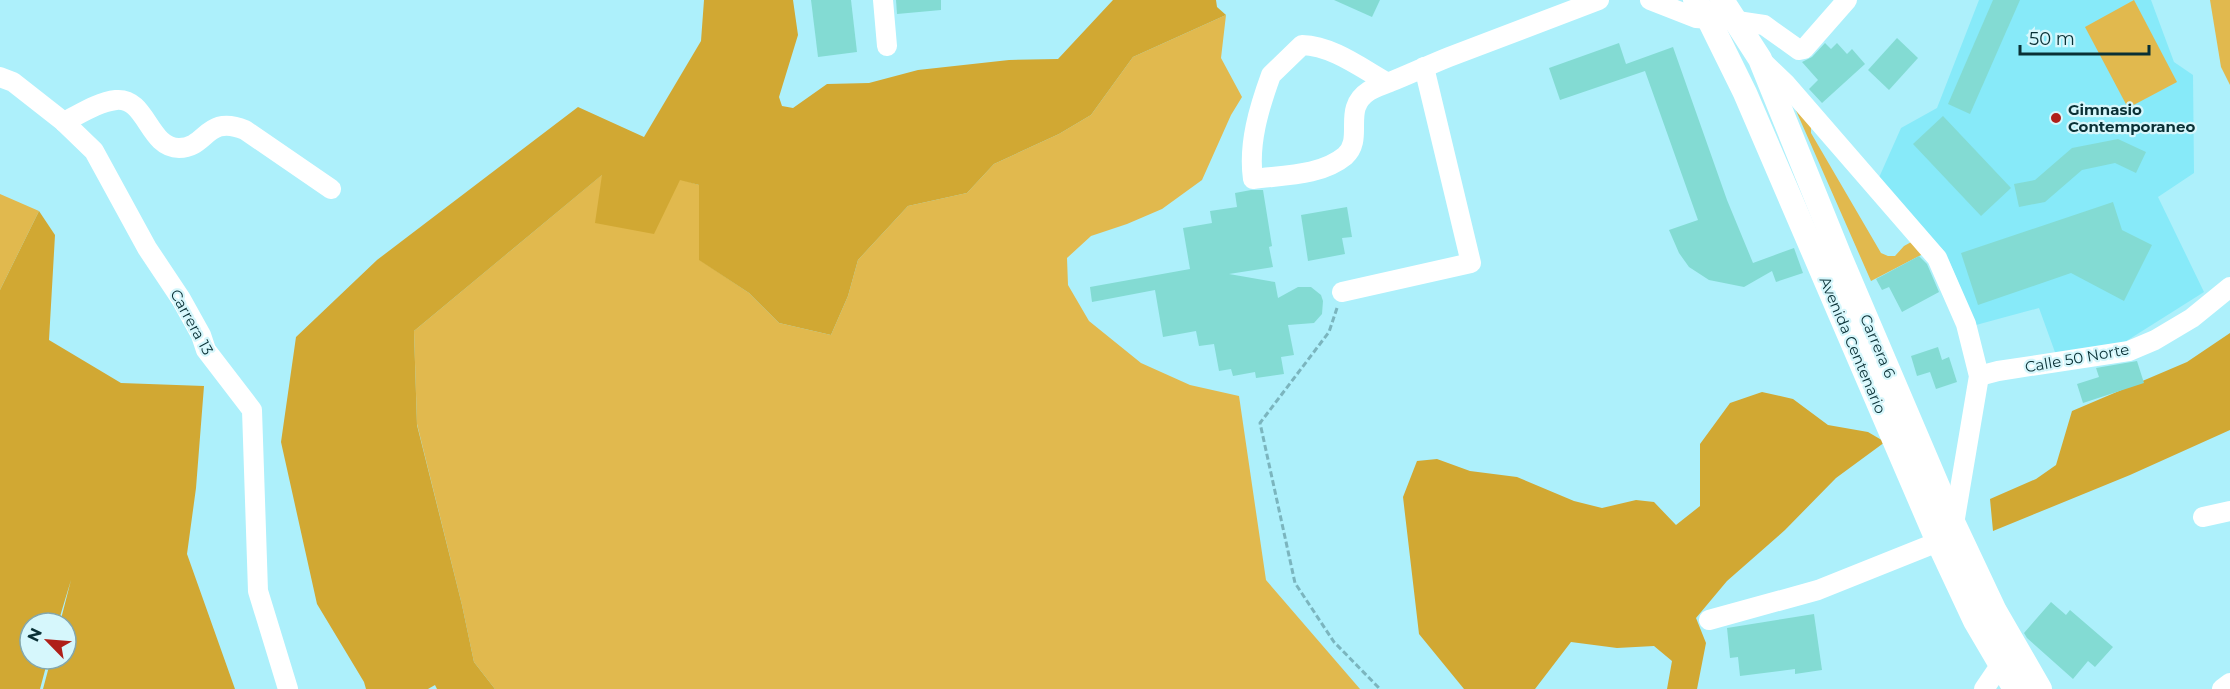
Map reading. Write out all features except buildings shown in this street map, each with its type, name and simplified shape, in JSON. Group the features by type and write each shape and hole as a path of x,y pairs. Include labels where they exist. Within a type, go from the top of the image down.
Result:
{"main road":[{"name":"Carrera 6","path":"1722,0 1760,59 1841,259 1954,524 1995,610 2040,689"},
{"name":"Avenida Centenario","path":"1702,10 1749,104 1938,542 1976,621 2015,689"}],"street":[{"path":"883,0 887,46"},
{"path":"1388,83 1327,49 1302,45 1271,75 1258,117 1250,158 1253,179 1317,170 1334,163 1347,154 1353,142 1353,113 1358,100 1370,91 1388,83 1424,67 1599,0"},
{"path":"1650,0 1696,18 1702,10 1767,27 1795,48 1804,49 1846,0"},
{"path":"1760,59 1786,84 1937,258 1966,324 1978,376 1954,524"},
{"path":"1342,292 1471,262 1424,67"},
{"name":"Carrera 13","path":"0,77 14,82 64,122 94,151 147,248 181,299 201,335 206,350 252,410 258,591 288,689"},
{"path":"64,122 106,102 118,100 135,107 156,136 165,144 180,148 195,143 208,130 233,125 245,130 331,189"},
{"name":"Calle 50 Norte","path":"1978,376 2128,351 2155,340 2192,318 2230,287"},
{"path":"2203,517 2230,511"},
{"path":"1709,620 1818,590 1938,542"},
{"path":"1984,689 2001,664"},
{"path":"2222,689 2230,683"}],"path":[{"path":"1342,292 1329,332 1260,423 1295,583 1334,642 1380,689"}],"shaded area":[{"path":"704,0 793,0 798,35 779,97 782,106 793,108 827,84 869,83 918,70 1009,60 1058,59 1113,0 1216,0 1217,7 1226,15 1133,57 1091,115 1059,134 994,164 967,193 908,206 858,260 848,296 831,335 779,323 749,293 699,260 699,185 680,180 654,234 595,223 602,175 414,331 417,425 474,662 495,689 437,689 435,685 428,689 366,689 317,604 281,442 296,337 377,260 578,107 644,137 701,41"},
{"name":"Gimnasio Contemporaneo","path":"1979,0 2151,0 2174,62 2193,75 2194,173 2158,197 2204,292 2120,345 2056,355 2039,308 1976,325 1946,253 1877,182 1901,128 1937,108"},
{"path":"2134,0 2177,82 2128,108 2085,27"},
{"path":"2210,0 2230,0 2230,85 2221,67"},
{"path":"1226,15 1221,58 1242,97 1231,115 1202,180 1162,209 1091,236 1067,258 1068,285 1089,321 1141,363 1190,385 1239,396 1266,580 1360,689 495,689 474,662 417,424 414,331 603,174 680,179 699,185 700,260 749,293 779,323 831,335 848,296 858,260 908,206 967,193 994,164 1059,134 1091,115 1133,57"},
{"path":"1794,106 1811,118 1811,133 1881,253 1895,256 1904,246 1913,241 1923,254 1871,281"},
{"path":"0,194 39,211 0,290"},
{"path":"39,211 55,235 49,340 121,383 204,386 196,488 187,554 235,689 43,689 48,671 78,671 78,611 63,611 71,580 62,611 18,611 18,671 45,671 40,689 0,689 0,290"},
{"path":"2230,333 2230,430 2130,475 1993,531 1990,499 2036,479 2056,465 2072,411 2187,362"},
{"path":"1762,392 1793,399 1828,425 1868,432 1885,442 1836,478 1785,530 1727,581 1696,618 1706,643 1697,689 1667,689 1672,661 1654,646 1617,648 1571,642 1535,689 1464,689 1419,634 1403,497 1417,461 1437,459 1470,471 1517,477 1574,501 1602,508 1636,500 1654,502 1676,525 1700,506 1700,444 1730,403"}],"place":[{"name":"Gimnasio Contemporaneo","path":"2056,118"}]}
